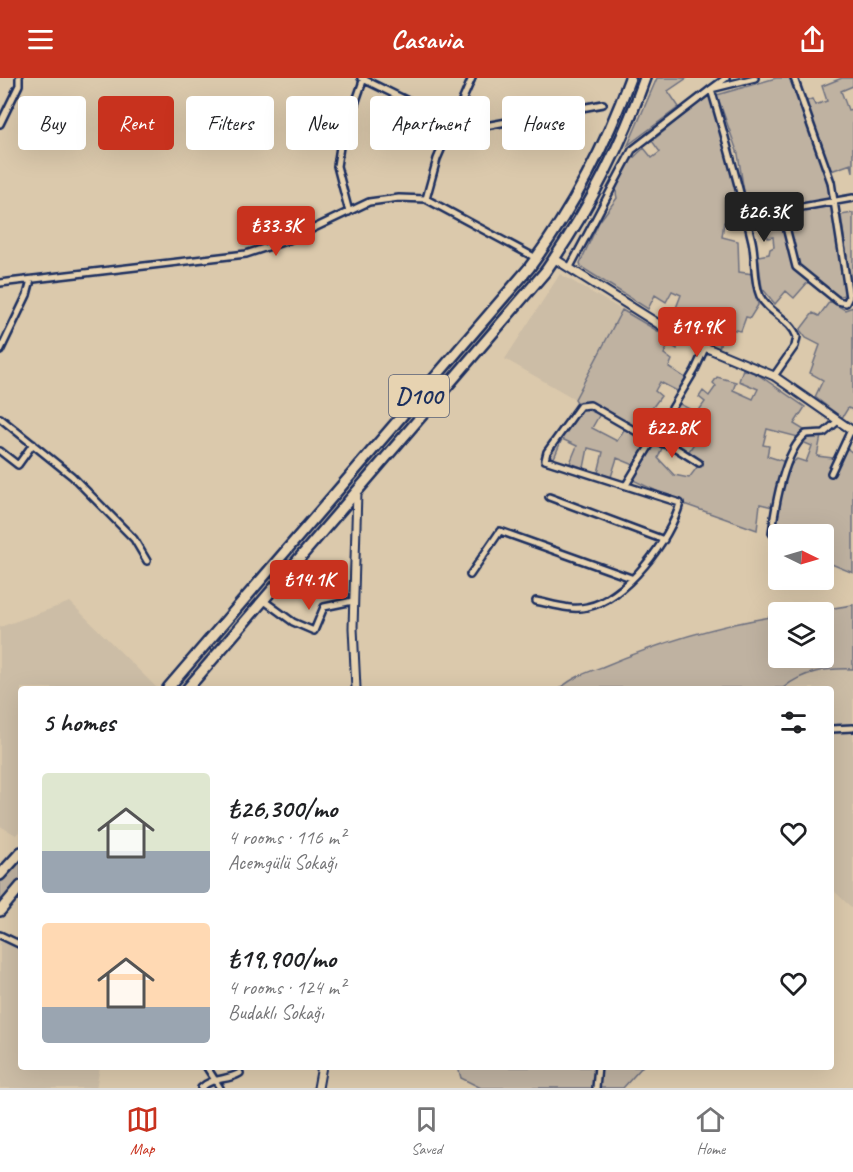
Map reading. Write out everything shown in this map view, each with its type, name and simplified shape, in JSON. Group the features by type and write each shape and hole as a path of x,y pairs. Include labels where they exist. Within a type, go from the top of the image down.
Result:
{"highway":[{"name":"D100","path":"170,686 278,557 487,319 536,258 557,227 602,145 630,78"},
{"name":"D100","path":"190,686 510,315 555,259 612,159 645,78"},
{"path":"0,875 18,855"},
{"path":"0,911 18,890"}],"street":[{"path":"0,124 19,86 19,78"},
{"path":"350,212 338,166 340,147 363,78 399,96"},
{"path":"464,96 472,78"},
{"path":"570,267 628,155 726,78"},
{"path":"711,89 755,78"},
{"path":"782,211 796,267 843,304 848,300 850,285 835,202 826,167 794,78"},
{"path":"711,89 734,164 752,244 760,297 794,330 797,337 795,346 774,376"},
{"path":"490,125 603,104"},
{"path":"426,200 441,150"},
{"path":"0,290 0,283 246,254 289,240 369,202 399,198 426,200 536,258"},
{"path":"745,217 853,198"},
{"path":"555,259 665,328 705,348 774,376 852,431 831,473"},
{"path":"0,351 29,291 31,280"},
{"path":"627,484 651,440 695,370 705,348"},
{"path":"536,601 565,607 592,606 611,596 631,578 664,540 680,503 627,484 545,460 544,457 576,411 585,405 597,408 651,440 674,447 699,464"},
{"path":"0,418 72,476 134,539 147,561"},
{"path":"773,524 776,507 795,445 806,434 824,433 838,421"},
{"path":"0,451 18,465 33,444"},
{"path":"356,686 353,601 357,492"},
{"path":"549,497 664,540"},
{"path":"470,575 500,531 631,578"},
{"path":"263,600 292,622 310,631 317,629 324,607 353,601"},
{"path":"834,729 853,728"},
{"path":"0,934 18,943"},
{"path":"209,1070 220,1088"},
{"path":"318,1088 321,1070"},
{"path":"596,1088 598,1070"},
{"path":"201,1088 207,1082 240,1073"}],"shaded area":[{"path":"635,78 640,78 611,149 575,217 548,259 183,686 178,686 542,259 593,175 616,129"},
{"path":"657,78 687,78 668,91 679,107 628,145"},
{"path":"776,78 790,78 828,178 832,201 751,212 746,204 738,154 717,95"},
{"path":"842,78 853,78 853,86 841,91 848,110 853,109 853,172 851,164 831,171 804,102 812,99 815,105 827,101 822,86"},
{"path":"710,94 731,166 741,218 724,222 722,237 738,241 739,272 753,274 758,305 750,318 746,317 741,331 724,328 719,349 703,341 707,323 676,308 681,295 672,291 666,302 655,295 648,309 581,267 580,263 599,222 617,198 617,184 623,170 644,148 652,158 660,152 652,141"},
{"path":"832,206 845,289 844,295 837,297 798,265 786,213"},
{"path":"853,213 853,282 850,282 841,215"},
{"path":"779,215 795,269 808,282 794,298 786,291 775,304 762,288 758,256 769,254 770,249 774,247 773,237 768,238 762,219"},
{"path":"560,274 622,310 575,399 505,359"},
{"path":"830,301 845,310 853,307 853,410 848,408 842,418 815,397 823,380 810,373 820,345 806,338 800,330 813,313 819,316"},
{"path":"622,310 678,343 677,349 669,344 664,354 672,360 669,367 687,379 679,392 660,382 655,391 661,396 647,415 643,412 633,427 591,403 578,404 575,399"},
{"path":"743,369 757,374 805,407 794,424 804,430 798,437 767,429 763,445 769,446 767,456 786,462 773,507 760,504 757,530 684,504 633,480 652,444 662,448 658,458 674,475 689,478 701,462 689,451 695,442 690,438 692,435 684,430 677,439 679,442 677,446 671,443 675,432 662,427 678,403 697,413 705,402 699,397 703,391 709,396 716,386 713,383 717,377 736,382 733,390 753,399 758,389 739,381"},
{"path":"582,408 600,414 592,428 617,441 625,428 647,441 634,465 617,458 611,477 598,473 603,452 588,448 584,468 570,463 577,446 562,439 554,458 547,455"},
{"path":"810,436 821,436 817,456 841,459 846,448 853,453 853,573 834,565 834,524 777,524 787,473 797,459 806,462 812,446 800,441"},
{"path":"70,602 155,686 18,686 18,833 16,835 0,826 0,627"},
{"path":"853,605 853,669 834,669 808,674 786,686 564,686 586,673 645,650 733,624 768,618 768,668 834,668 834,608"},
{"path":"827,668 853,669 853,909 834,891 834,686 785,686 795,678"},
{"path":"18,863 18,883 0,904 0,882"},
{"path":"5,941 18,946 18,1070 99,1070 96,1088 0,1088 0,943"},
{"path":"459,1070 639,1070 623,1088 481,1088 461,1078"}]}
